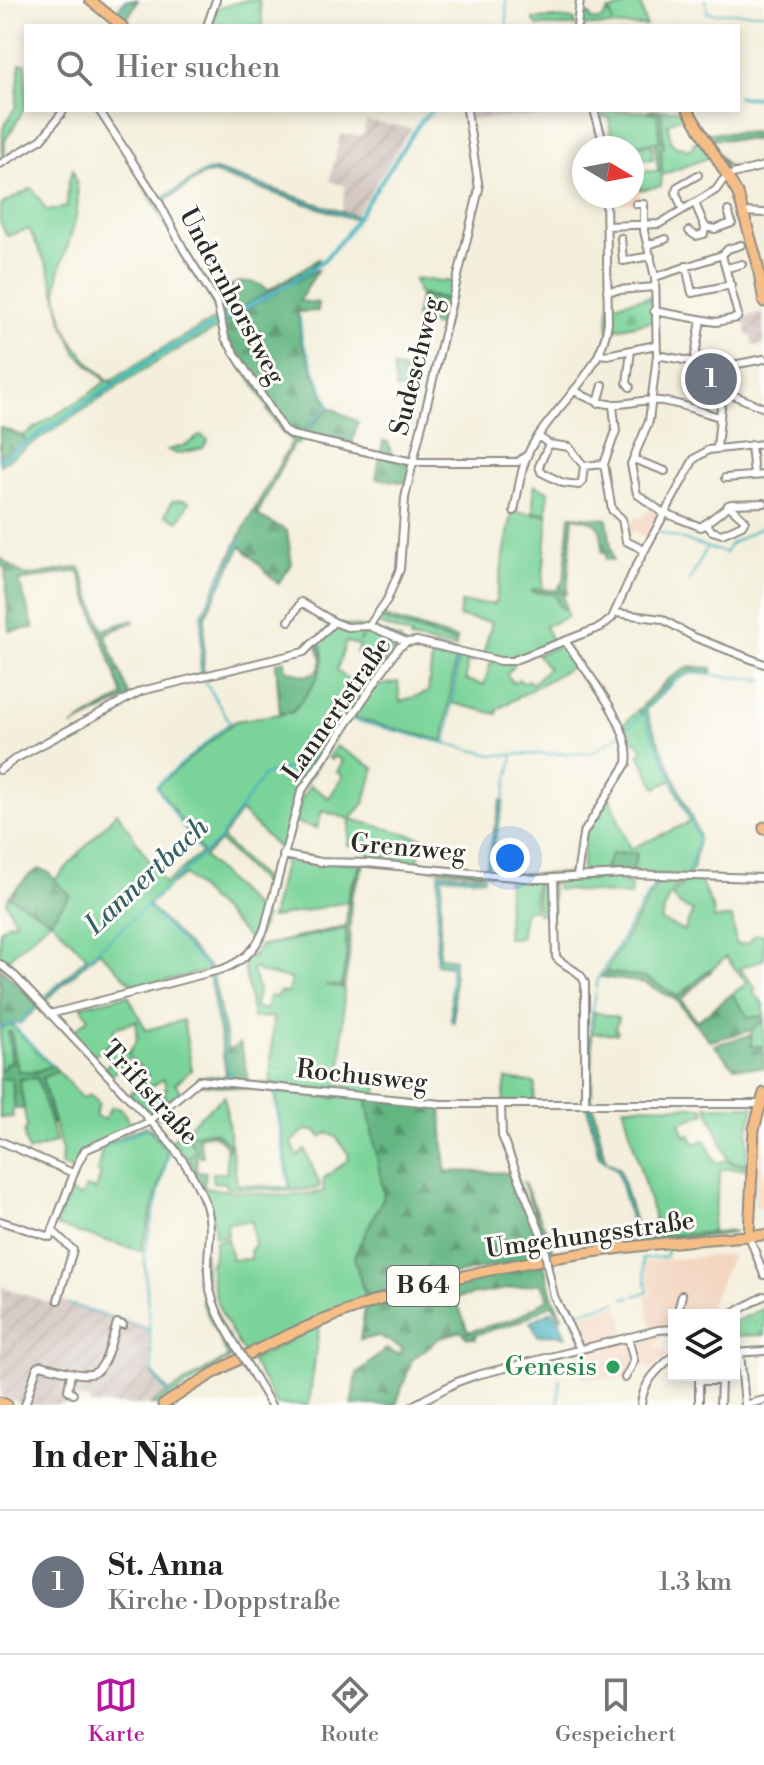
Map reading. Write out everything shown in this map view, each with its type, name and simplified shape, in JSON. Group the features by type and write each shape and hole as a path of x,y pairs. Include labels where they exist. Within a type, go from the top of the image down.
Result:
{"main road":[{"path":"90,0 120,24"},
{"path":"689,112 728,176 744,212 764,302"},
{"path":"756,1236 751,1221 753,1141 764,1093"},
{"name":"Umgehungsstraße","path":"163,1405 206,1377 269,1343 315,1322 389,1295 538,1261 756,1236"},
{"path":"0,1402 7,1405"}],"street":[{"path":"208,24 216,0"},
{"path":"577,24 580,0"},
{"path":"0,164 42,139 62,112"},
{"name":"Undernhorstweg","path":"100,112 160,204 217,303 225,338 284,430 292,435 413,462 521,464"},
{"name":"Sudeschweg","path":"369,626 387,600 400,569 405,498 479,189 467,112"},
{"path":"595,112 602,136"},
{"path":"607,226 662,223 716,190 728,176 764,166"},
{"path":"682,208 677,187 698,175"},
{"path":"689,231 696,236 704,234 705,227 695,203"},
{"path":"644,204 648,204 643,225 655,277 657,355 649,421 631,470 637,494 649,505 699,527 728,505 764,503"},
{"path":"514,511 521,464 538,436 600,354 607,332 606,208"},
{"path":"705,227 715,229 732,223 728,211"},
{"path":"744,212 764,213"},
{"path":"621,238 623,261 651,256"},
{"path":"648,245 666,239"},
{"path":"655,277 722,255 728,249 741,245"},
{"path":"654,311 716,322 737,318 722,255"},
{"path":"727,268 742,264"},
{"path":"686,266 692,293 731,285"},
{"path":"607,291 654,287"},
{"path":"694,362 701,320"},
{"path":"600,354 656,345"},
{"path":"630,387 627,383 631,350"},
{"path":"657,355 725,367 764,359"},
{"path":"717,448 725,367"},
{"path":"598,403 603,385"},
{"path":"574,390 598,403 613,406 670,402 720,417"},
{"path":"723,391 764,408"},
{"path":"613,406 616,431 604,464 612,510 622,519 626,541 644,550"},
{"path":"538,436 549,444 569,447 584,466 581,484 557,481 541,472 539,466 549,444"},
{"path":"764,444 717,448 694,459 644,550 616,613 662,619 694,637 764,664"},
{"path":"751,445 754,475"},
{"path":"633,459 665,471"},
{"path":"584,466 604,464"},
{"path":"557,481 562,471"},
{"path":"725,478 764,475"},
{"path":"706,524 712,531 722,534 742,525 745,520 728,505"},
{"path":"289,621 301,602 347,627 369,626 407,642"},
{"name":"Lannertstraße","path":"50,1014 223,969 242,960 256,946 264,930 301,792 390,658 407,642 422,642 506,661 601,627 616,613"},
{"path":"0,770 141,691 298,654 309,649 334,622"},
{"path":"565,641 615,717 628,756 627,763 583,834 577,877"},
{"name":"Grenzweg","path":"283,855 321,862 524,878 623,874 764,878"},
{"path":"554,878 556,957 580,974 585,983 585,1104"},
{"name":"Triftstraße","path":"0,964 16,977 184,1159 206,1205 212,1232 208,1266 210,1292 217,1314 271,1405"},
{"name":"Rochusweg","path":"73,1173 85,1150 150,1121 199,1080 441,1104 760,1104"},
{"path":"501,1104 502,1136 543,1239 554,1296 580,1349"},
{"path":"0,1141 73,1173 53,1230 47,1237 0,1221"},
{"path":"53,1230 73,1250 58,1300"},
{"path":"756,1236 756,1252 764,1275"},
{"path":"678,1309 682,1295"},
{"path":"740,1309 764,1296"},
{"path":"25,1405 37,1367 41,1365 85,1376 102,1367 117,1323 123,1325"},
{"path":"414,1405 466,1378 668,1325"},
{"path":"625,1378 634,1361 628,1337"},
{"path":"740,1353 764,1351"},
{"path":"641,1405 646,1384 668,1360"},
{"path":"740,1372 745,1405 764,1400"},
{"path":"71,1374 68,1390 73,1394"},
{"path":"699,1405 700,1381"},
{"path":"720,1405 721,1381"}],"shaded area":[{"path":"469,112 555,112 555,117 470,119"},
{"path":"366,121 411,128 355,216 342,211 345,186 330,181 340,135 363,135"},
{"path":"763,313 764,345 756,346 752,344 752,336 748,336 744,317"},
{"path":"650,509 659,514 646,539 634,529 628,537 625,527"},
{"path":"764,1105 764,1207 754,1207 759,1121"},
{"path":"732,1254 709,1309 668,1309 668,1326 652,1327 645,1296 652,1294 644,1262"},
{"path":"2,1287 51,1303 53,1298 148,1327 151,1373 168,1393 151,1405 90,1405 90,1401 73,1396 69,1398 68,1405 25,1405 0,1396"},
{"path":"619,1305 628,1339 665,1331 655,1346 668,1354 651,1369 637,1360 626,1379 587,1378 587,1342 575,1316"}],"green space":[{"path":"125,0 138,0 125,23 114,14"},
{"path":"246,0 259,0 263,24 209,24 215,9"},
{"path":"621,0 640,0 646,24 581,24 581,15 590,15 591,20 602,20 608,11 613,23 610,11 623,7"},
{"path":"533,19 575,20 575,24 536,24"},
{"path":"20,64 24,64 24,109 5,141 5,158 2,160 3,128 16,106"},
{"path":"602,112 657,112 660,142 644,143 644,136 611,136 609,117 602,117"},
{"path":"661,112 683,112 685,116 668,123 671,142 677,148 682,146 687,150 699,140 710,157 662,175 661,186 644,189 644,171 662,171 661,147 664,146"},
{"path":"661,112 662,172 658,172 655,142 660,141 657,113 649,113"},
{"path":"703,131 754,132 762,140 708,139 727,166 732,167 730,169 722,162 714,152"},
{"path":"652,144 653,159 644,160 644,145"},
{"path":"73,169 77,207 57,284 58,301 49,270 29,229 7,236 0,222 0,205 32,188 47,211 67,207 68,185"},
{"path":"215,170 355,216 353,219 212,173 204,174 162,203 160,200 206,171"},
{"path":"143,181 216,303 220,327 119,386 111,380 217,318 207,292"},
{"path":"320,258 310,269 222,318 213,293 248,282 268,290"},
{"path":"316,270 299,301 318,303 318,311 298,312 301,341 328,405 299,436 302,438 300,443 294,445 288,454 257,515 287,531 292,564 278,584 241,546 205,616 203,675 193,677 200,673 202,614 245,526 293,440 282,432 267,410 226,337 223,323"},
{"path":"414,279 456,282 452,299 419,294"},
{"path":"420,296 451,300 445,327 415,322"},
{"path":"652,296 653,321 608,331 609,305"},
{"path":"69,335 90,363 117,388 0,465 0,461 27,443 22,436 106,381 77,354"},
{"path":"393,367 407,371 408,392 396,389"},
{"path":"330,407 358,422 351,448 302,436"},
{"path":"0,427 22,436 26,441 0,459"},
{"path":"201,435 208,440 203,448 177,454 168,450 186,445"},
{"path":"383,441 388,442 393,459 412,463 407,483 376,478"},
{"path":"534,485 548,491 547,513 533,512"},
{"path":"172,501 189,502 179,521 165,515"},
{"path":"512,512 548,515 542,590 533,589 533,592 555,594 559,606 566,610 568,617 545,626 553,643 506,659 483,655 492,622 459,617 461,603 495,604"},
{"path":"570,516 607,519 613,560 606,559 606,552 602,552 602,536 598,526 589,520 573,517 567,594 563,594 566,610 559,606 555,594 532,592 533,589 557,590 564,579"},
{"path":"0,558 26,576 80,567 103,630 133,619 134,622 105,634 130,697 72,726 123,696 79,573 19,581 34,628 9,631 5,568 0,565"},
{"path":"378,615 457,639 456,643 376,618"},
{"path":"376,618 456,643 456,648 410,639 411,636 373,622"},
{"path":"334,623 366,628 360,642 367,628 401,640 321,758 315,758 320,761 296,798 282,852 241,811 222,838 271,887 270,891 220,841 204,857 265,918 254,944 185,875 148,905 212,970 136,988 99,951 44,1002 42,1000 87,957 51,920 9,958 18,975 0,962 0,930 15,921 6,902 9,896 51,919 70,896 55,880 117,812 165,884 202,852 157,786 235,721 293,712 320,669 322,650 319,640","holes":["346,642 359,645 356,653 366,658 361,671 351,682 337,670"]},
{"path":"319,640 323,660 317,678 293,712 280,714 276,663 285,660 286,669 305,676 318,671 322,660 316,644"},
{"path":"565,644 578,663 498,709 497,714 452,703 459,654 474,658 473,662 467,661 466,680 484,685 491,662 513,663 507,674 513,683 519,679 532,684 548,668 537,654"},
{"path":"433,647 456,653 444,741 353,718 374,687 398,682 400,702 428,692"},
{"path":"690,666 712,668 712,673 700,672 680,678 641,714 638,710 668,679"},
{"path":"638,710 642,715 646,712 699,835 693,869 689,875 632,873 637,853 611,854 603,873 581,875 585,835 609,795 630,849 690,822 672,780 656,788 639,754 644,751 637,741 625,739 625,723"},
{"path":"336,746 374,768 365,802 351,819 423,838 417,865 368,860 368,846 348,845 350,819 322,811 317,828 295,823 301,799 310,785 329,798 343,776 337,772 343,761 334,756 332,760 328,757"},
{"path":"501,800 504,801 488,871 576,873 574,876 536,878 420,867 421,864 485,871"},
{"path":"637,853 632,873 603,873 611,854"},
{"path":"286,856 361,864 347,902 271,918"},
{"path":"361,864 364,865 351,897 349,959 344,987 341,986 346,959 346,928 260,946 346,926 348,897"},
{"path":"39,869 48,872 70,896 50,920 9,896"},
{"path":"439,872 484,876 484,879 442,876 439,957 454,959 454,1022 451,1021 451,966 436,964"},
{"path":"624,876 626,884 631,885 631,896 556,889 556,881"},
{"path":"508,878 535,880 534,910 525,910 520,938 507,938"},
{"path":"687,878 699,878 713,909 714,919 732,917 736,945 748,943 755,935 764,934 764,959 740,968 756,989 753,992 764,1004 764,1016 749,1018 732,994 747,983 726,957 679,997 647,978 605,972 658,883 680,882 668,898 661,921 684,931 693,911 681,906 672,897"},
{"path":"551,879 553,913 537,914 537,880"},
{"path":"347,928 341,986 325,985 344,988 341,1093 270,1084 273,1017 253,1018 243,962 251,955 254,958 260,946","holes":["256,968 259,972 291,979 288,993 269,996 266,1010 255,1008 258,990 252,970"]},
{"path":"0,967 39,1006 21,1023 0,1028"},
{"path":"710,969 711,972 681,1000 697,1021 732,994 749,1018 764,1016 764,1020 752,1030 710,1041 676,1000 645,983 601,977 605,972 647,978 678,997"},
{"path":"213,975 228,1050 223,1054 209,976"},
{"path":"128,995 146,1030 183,1020 192,1069 175,1084 181,1091 169,1101 163,1090 167,1088 163,1079 145,1091 151,1100 161,1093 167,1103 151,1118 129,1095 149,1075 130,1057 111,1076 104,1068 111,1062 103,1051 119,1039 129,1053 138,1037 137,1021 114,1028 117,1038 93,1056 71,1033 89,1018 81,1006"},
{"path":"594,1012 618,1018 617,1034 592,1033"},
{"path":"764,1020 764,1046 751,1046 752,1030"},
{"path":"12,1025 51,1066 38,1071 18,1071 11,1032 8,1033 12,1063 4,1070 0,1069 0,1028"},
{"path":"8,1032 11,1032 18,1071 38,1071 52,1065 58,1071 42,1078 54,1124 51,1124 37,1078 19,1079 24,1109 15,1109 12,1079 0,1079 0,1069 12,1062"},
{"path":"592,1035 592,1102 587,1102 588,1036"},
{"path":"751,1035 751,1046 764,1046 764,1068 734,1067 714,1045"},
{"path":"240,1043 249,1082 337,1091 336,1098 201,1084 205,1076 223,1077 226,1073 223,1054"},
{"path":"345,1069 378,1073 377,1095 346,1092"},
{"path":"58,1071 83,1099 89,1094 99,1103 95,1116 104,1120 111,1107 121,1109 133,1127 93,1144 73,1170 61,1166 62,1152 42,1077"},
{"path":"38,1078 56,1142 28,1152 19,1079"},
{"path":"0,1079 12,1079 13,1117 0,1118"},
{"path":"506,1079 535,1083 534,1102 503,1102"},
{"path":"275,1092 336,1098 337,1094 366,1097 384,1196 354,1256 365,1297 243,1352 220,1309 213,1288 210,1262 213,1262 215,1241 227,1239 232,1260 251,1259 250,1251 255,1245 251,1221 227,1223 228,1236 215,1237 213,1217 203,1188 284,1196 323,1192 324,1178 347,1161 349,1155 337,1138 328,1133 321,1137 316,1131 305,1130 291,1143 298,1156 305,1150 320,1185 318,1188 291,1191"},
{"path":"224,1096 237,1184 288,1188 289,1191 226,1187 226,1183 213,1182 212,1173 227,1173 226,1151 231,1145 217,1133 189,1139 196,1150 187,1158 171,1141"},
{"path":"366,1097 441,1106 446,1171 514,1173 541,1240 544,1256 421,1281 365,1297 354,1256 384,1196"},
{"path":"587,1106 593,1106 606,1161 619,1168 639,1237 734,1233 548,1256 523,1181 553,1252 636,1241 617,1170 599,1157"},
{"path":"623,1106 703,1107 706,1113 680,1123 685,1136 690,1134 695,1144 705,1140 716,1163 727,1160 748,1165 748,1169 721,1169 711,1233 659,1237"},
{"path":"707,1106 754,1106 748,1131 747,1163 735,1163 728,1159"},
{"path":"146,1126 166,1148 167,1156 141,1251 56,1226 70,1188 70,1193 81,1197 86,1187 96,1190 101,1174 97,1173 103,1144"},
{"path":"208,1131 217,1133 231,1145 226,1151 226,1145 213,1134 198,1137 203,1156 197,1156 196,1171 206,1172 204,1186 201,1186 187,1158 196,1150 189,1139 190,1135"},
{"path":"202,1252 205,1253 209,1295 237,1354 157,1405 151,1405 167,1393 151,1373 169,1392 228,1357 202,1303"},
{"path":"544,1264 552,1296 562,1317 552,1304 518,1322 475,1335 476,1339 466,1337 462,1331 441,1337 412,1360 396,1405 351,1405 357,1374 386,1349 399,1354 402,1348 379,1336 360,1340 365,1308 483,1276","holes":["540,1283 549,1298 516,1318 468,1332 456,1298"]},
{"path":"764,1308 764,1335 740,1336 740,1319"},
{"path":"319,1326 309,1405 277,1405 251,1360"}],"water":[{"path":"552,1311 566,1337 555,1334 538,1336 530,1322"}],"waterway":[{"path":"118,16 128,0"},
{"path":"506,0 507,24"},
{"path":"705,0 708,13 764,13"},
{"path":"740,97 764,98"},
{"path":"0,460 158,355 286,286 323,261 345,236 430,112"},
{"path":"162,200 206,171 211,171 356,218"},
{"path":"300,317 302,339 329,404 302,435"},
{"path":"659,532 725,553 730,544 764,526"},
{"path":"201,673 203,613 242,540"},
{"path":"689,582 706,549"},
{"path":"447,742 458,653"},
{"name":"Lannertbach","path":"625,731 675,681 690,673 764,680"},
{"path":"199,851 156,786 230,722 203,679"},
{"path":"643,713 697,835 688,873"},
{"name":"Lannertbach","path":"317,758 330,724 336,718 346,719"},
{"name":"Lannertbach","path":"352,720 493,755 591,753 620,735"},
{"path":"504,798 513,756"},
{"name":"Lannertbach","path":"43,1000 218,841 264,775 315,760"},
{"path":"486,872 503,801"},
{"path":"452,1019 451,963 437,962 440,874 484,878"},
{"path":"596,988 598,978 657,880 681,879"},
{"path":"146,905 208,969"},
{"path":"211,976 230,1080"},
{"path":"589,1032 595,993"},
{"name":"Lannertbach","path":"0,1027 21,1022 39,1004"},
{"path":"15,1027 51,1065"},
{"path":"589,1036 589,1101"},
{"path":"204,1077 224,1078 229,1074"},
{"path":"274,1093 290,1191"},
{"path":"589,1107 603,1160 618,1170 636,1238 664,1239"},
{"path":"155,1121 169,1109"},
{"path":"150,1126 169,1152 144,1253 153,1374 169,1394"},
{"path":"101,1148 146,1129"},
{"path":"87,1154 98,1149"},
{"path":"635,1296 648,1292 642,1259 666,1257 667,1249"},
{"path":"624,1298 631,1297"},
{"path":"582,1342 571,1314 617,1302"},
{"path":"68,1304 149,1330"},
{"path":"582,1352 585,1375"},
{"path":"558,1405 560,1379"}],"place":[{"name":"St. Anna","path":"711,379"},
{"name":"Genesis","path":"613,1367"}]}
